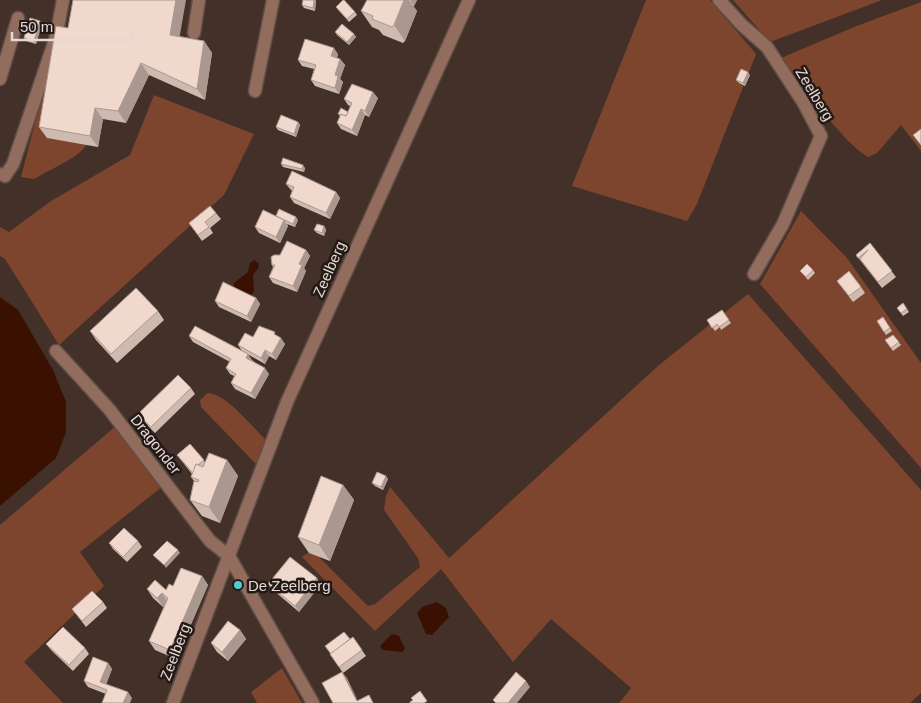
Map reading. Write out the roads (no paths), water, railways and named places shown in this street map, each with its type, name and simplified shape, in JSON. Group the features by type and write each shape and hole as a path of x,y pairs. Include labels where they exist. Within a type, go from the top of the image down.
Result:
{"street":[{"path":"0,174 5,176 13,164 56,37 64,0"},
{"path":"194,33 199,0"},
{"path":"255,90 273,0"},
{"name":"Zeelberg","path":"172,703 287,402 469,0"},
{"name":"Zeelberg","path":"719,0 742,25 767,47 803,102 821,136 783,224 754,274"},
{"path":"0,79 18,18"},
{"name":"Dragonder","path":"56,351 108,409 210,541 229,556"},
{"path":"229,556 313,703"}],"place":[{"name":"De Zeelberg","path":"238,585"}]}
